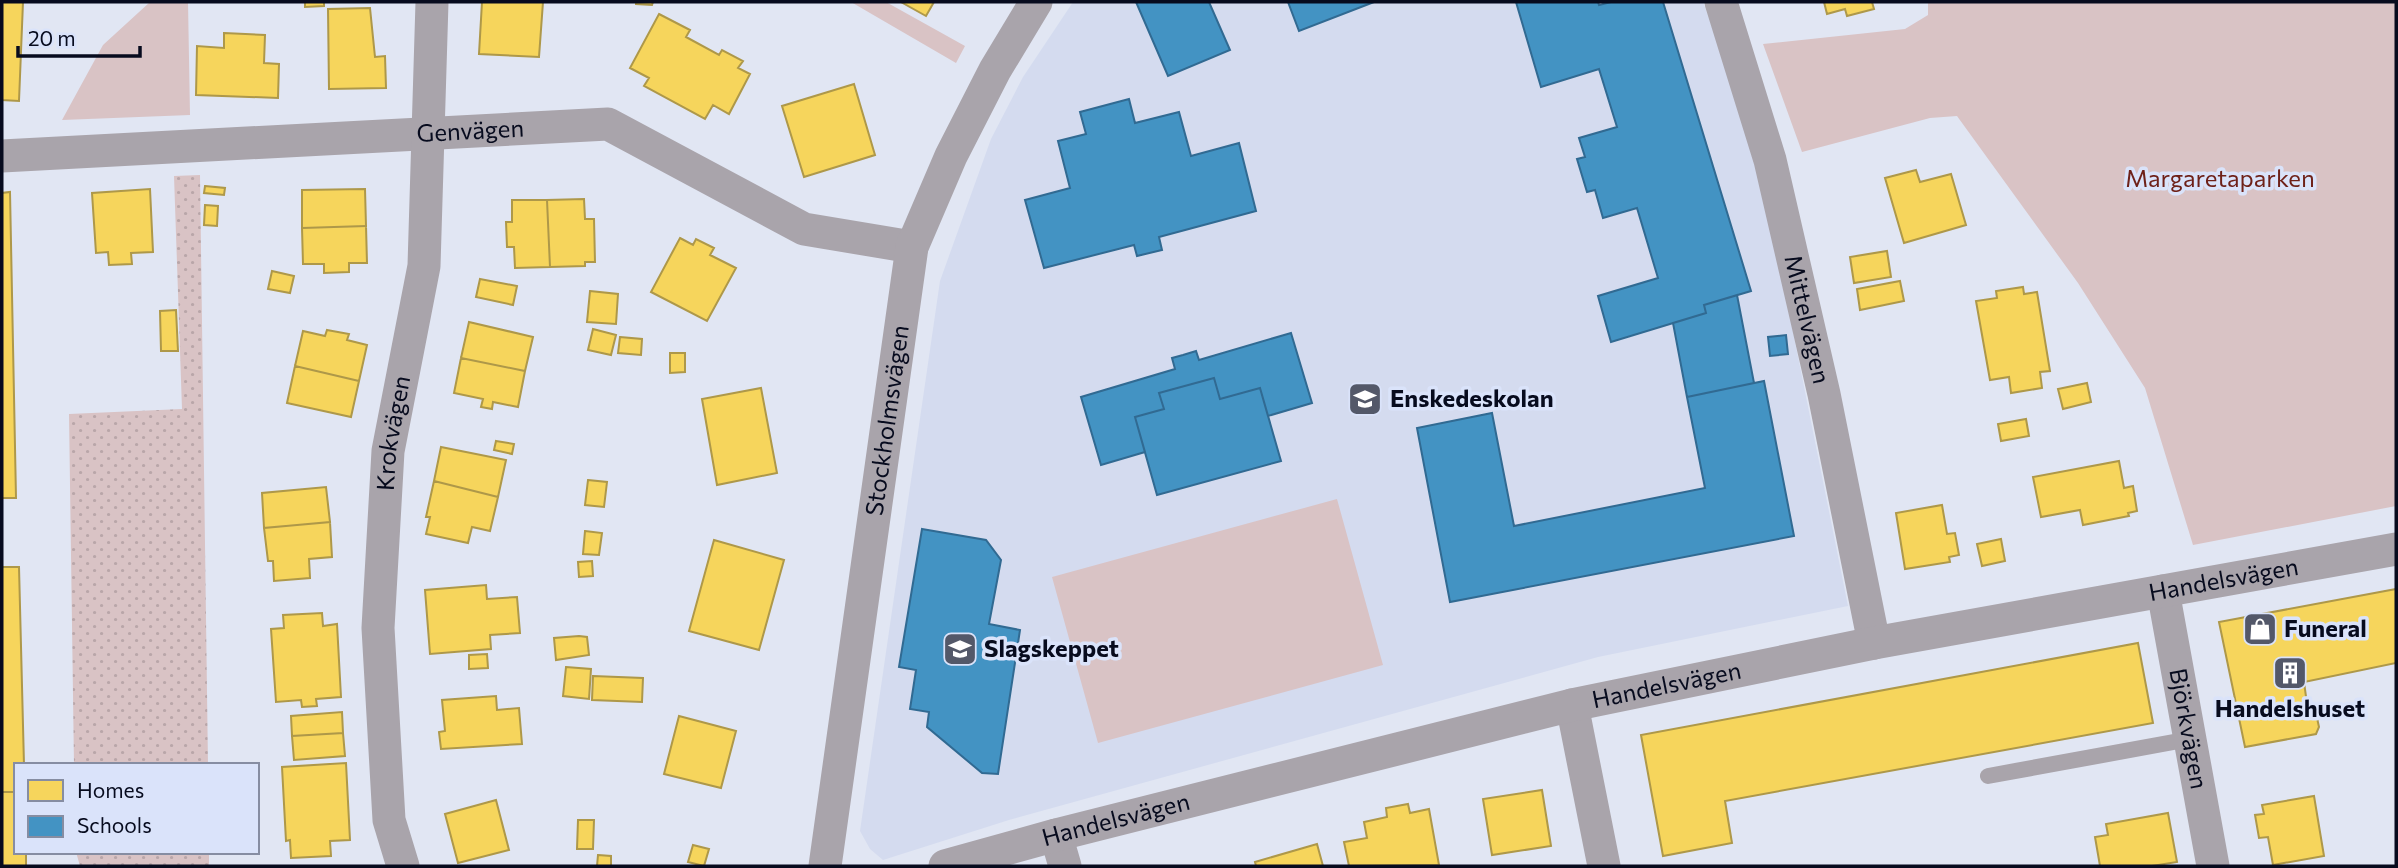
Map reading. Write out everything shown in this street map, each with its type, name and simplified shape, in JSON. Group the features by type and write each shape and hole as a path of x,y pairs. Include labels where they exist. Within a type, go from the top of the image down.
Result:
{"street":[{"name":"Krokvägen","path":"403,866 389,820 379,628 388,451 425,266 432,2"},
{"name":"Stockholmsvägen","path":"825,866 912,247 951,156 995,70 1036,2"},
{"name":"Mittelvägen","path":"1721,2 1770,160 1824,394 1874,643"},
{"name":"Genvägen","path":"2,156 608,124 804,229 912,247"},
{"name":"Handelsvägen","path":"946,866 1056,835 1572,705 1874,643 2396,549"},
{"name":"Björkvägen","path":"2164,591 2213,866"},
{"path":"1572,705 1604,866"},
{"path":"1056,835 1065,866"}],"lane":[{"path":"1988,776 2190,739"}],"shaded area":[{"name":"Enskedeskolan","path":"1073,2 1703,2 1739,101 1780,267 1848,606 1598,657 1009,820 883,860 870,849 860,831 940,281 991,139 1023,77"}],"green space":[{"path":"150,2 188,2 190,115 62,120 103,45"},
{"path":"851,2 886,2 965,46 956,63"},
{"name":"Margaretaparken","path":"1928,2 2396,2 2396,506 2193,545 2145,388 2078,283 1957,116 1930,118 1802,152 1763,44 1905,29 1928,15"},
{"path":"200,175 208,763 74,763 69,414 182,409 174,176"},
{"path":"1337,499 1383,665 1098,743 1052,577"},
{"path":"77,854 209,854 209,866 80,866"}],"building: Homes":[{"path":"2,2 23,2 19,101 2,100"},
{"path":"305,2 324,2 324,6 305,7"},
{"path":"482,2 543,2 539,57 479,54"},
{"path":"636,2 653,2 652,5"},
{"path":"901,2 934,2 926,16"},
{"path":"1824,2 1872,2 1874,9 1847,16 1845,9 1827,14"},
{"path":"370,8 375,57 385,56 386,88 329,89 328,9"},
{"path":"659,14 690,30 686,37 719,55 722,50 743,61 738,68 750,74 729,114 713,105 705,119 644,86 649,78 630,68"},
{"path":"224,33 265,35 264,63 279,64 278,98 196,95 197,46 224,48"},
{"path":"854,84 875,155 804,177 782,106"},
{"path":"1916,170 1920,182 1951,174 1966,225 1904,243 1885,178"},
{"path":"205,186 225,188 224,195 204,193"},
{"path":"150,189 153,252 131,253 132,264 109,265 108,252 96,253 92,193"},
{"path":"365,189 366,226 302,228 302,190"},
{"path":"10,192 16,498 2,498 2,193"},
{"path":"584,199 585,219 594,219 595,262 585,262 585,266 550,267 547,200"},
{"path":"512,200 547,200 550,267 515,268 514,247 507,247 506,222 512,222"},
{"path":"205,205 218,206 217,226 204,225"},
{"path":"366,226 367,263 349,263 349,272 324,273 324,264 303,264 302,228"},
{"path":"680,238 693,245 696,239 714,248 710,255 736,268 707,321 651,292"},
{"path":"1887,251 1891,277 1854,283 1850,257"},
{"path":"272,271 294,276 290,293 268,289"},
{"path":"480,279 517,286 513,305 476,297"},
{"path":"1900,281 1904,301 1860,310 1857,289"},
{"path":"2023,287 2024,294 2037,292 2050,371 2040,372 2042,388 2011,393 2009,377 1990,380 1976,301 1997,298 1996,291"},
{"path":"590,291 618,294 616,324 587,322"},
{"path":"176,310 178,351 161,351 160,311"},
{"path":"469,322 533,337 525,371 461,358"},
{"path":"593,329 616,335 611,355 588,350"},
{"path":"327,330 349,334 347,340 367,345 359,381 295,366 303,331 325,336"},
{"path":"620,337 642,339 641,355 618,353"},
{"path":"670,353 685,353 685,372 670,373"},
{"path":"461,358 525,371 518,407 493,402 492,409 481,407 483,399 454,393"},
{"path":"295,366 359,381 351,417 287,403"},
{"path":"2087,383 2091,402 2063,409 2058,389"},
{"path":"761,388 777,473 717,485 702,399"},
{"path":"2026,419 2029,436 2001,441 1998,424"},
{"path":"496,441 514,444 512,454 494,450"},
{"path":"441,447 506,460 498,497 434,481"},
{"path":"2119,461 2124,488 2133,486 2137,511 2128,513 2129,516 2083,525 2080,510 2041,517 2033,477"},
{"path":"588,480 607,482 604,507 585,505"},
{"path":"434,481 498,497 490,531 472,527 468,543 426,534 430,517 426,517"},
{"path":"326,487 330,522 264,528 262,493"},
{"path":"1942,505 1947,534 1955,533 1959,555 1949,557 1950,562 1905,569 1896,513"},
{"path":"330,522 332,557 309,559 310,578 274,581 273,561 268,561 264,528"},
{"path":"585,531 602,533 599,555 583,554"},
{"path":"2001,539 2005,561 1982,566 1977,544"},
{"path":"714,540 784,560 759,650 689,631"},
{"path":"592,561 593,576 579,577 578,562"},
{"path":"2,567 19,567 24,763 14,763 14,792 2,792"},
{"path":"486,585 487,599 517,597 520,633 490,635 491,649 430,654 425,590"},
{"name":"Handelshuset","path":"2396,589 2396,663 2304,682 2307,704 2314,707 2317,718 2319,727 2316,734 2245,747 2219,622"},
{"path":"322,613 323,626 337,624 341,697 316,699 317,706 302,707 301,700 276,702 271,629 284,628 283,615"},
{"path":"587,637 589,655 556,660 554,638"},
{"path":"2138,643 2153,723 1725,801 1732,843 1663,856 1641,735"},
{"path":"487,654 488,668 469,669 469,655"},
{"path":"566,667 591,669 589,699 563,696"},
{"path":"593,676 643,678 642,702 592,700"},
{"path":"496,696 497,710 519,708 522,744 441,749 439,732 445,731 442,700"},
{"path":"342,712 343,733 292,736 291,716"},
{"path":"679,716 736,731 721,788 664,774"},
{"path":"343,733 345,756 294,760 292,736"},
{"path":"346,763 350,840 330,841 331,856 291,858 290,840 286,841 282,767"},
{"path":"1542,790 1551,846 1492,855 1483,799"},
{"path":"2,792 14,792 14,854 26,854 26,866 2,866"},
{"path":"2314,796 2324,856 2273,865 2268,837 2259,838 2255,815 2264,814 2262,805"},
{"path":"496,800 509,850 458,863 445,814"},
{"path":"1408,804 1410,813 1429,809 1439,865 1349,866 1344,842 1367,838 1364,822 1387,817 1386,808"},
{"path":"2168,813 2177,862 2152,866 2100,866 2095,837 2108,835 2106,824"},
{"path":"578,820 594,820 593,849 577,849"},
{"path":"1317,844 1323,866 1256,866 1255,862"},
{"path":"693,845 709,849 704,866 688,862"},
{"path":"598,855 611,856 611,866 597,866"}],"building: Schools":[{"path":"1136,2 1209,2 1230,50 1168,76"},
{"path":"1288,2 1374,2 1299,31"},
{"path":"1516,2 1598,2 1599,5 1611,2 1663,2 1751,291 1704,305 1706,313 1611,342 1598,296 1658,278 1637,208 1603,218 1595,190 1587,192 1577,159 1585,157 1579,138 1617,127 1599,69 1541,87"},
{"path":"1129,99 1135,123 1179,112 1191,156 1239,143 1256,211 1159,237 1162,250 1137,256 1134,245 1044,268 1025,200 1070,188 1058,141 1086,134 1080,112"},
{"path":"1737,295 1754,383 1687,397 1673,323 1706,313 1704,305"},
{"path":"1291,333 1312,403 1268,416 1260,388 1220,399 1214,378 1159,393 1164,409 1135,417 1145,452 1101,465 1081,397 1175,369 1172,358 1196,351 1199,360"},
{"path":"1786,335 1788,354 1770,356 1768,337"},
{"path":"1214,378 1220,399 1260,388 1281,461 1157,495 1135,417 1164,409 1159,393"},
{"path":"1764,381 1794,536 1450,602 1417,428 1492,413 1514,526 1705,488 1687,397"},
{"name":"Slagskeppet","path":"922,529 986,540 1001,560 989,624 1020,630 998,774 982,773 927,727 929,712 910,709 916,670 899,667"}],"place":[{"name":"Enskedeskolan","path":"1365,399"},
{"name":"Funeral","path":"2260,629"},
{"name":"Slagskeppet","path":"960,649"},
{"name":"Handelshuset","path":"2290,673"}]}
